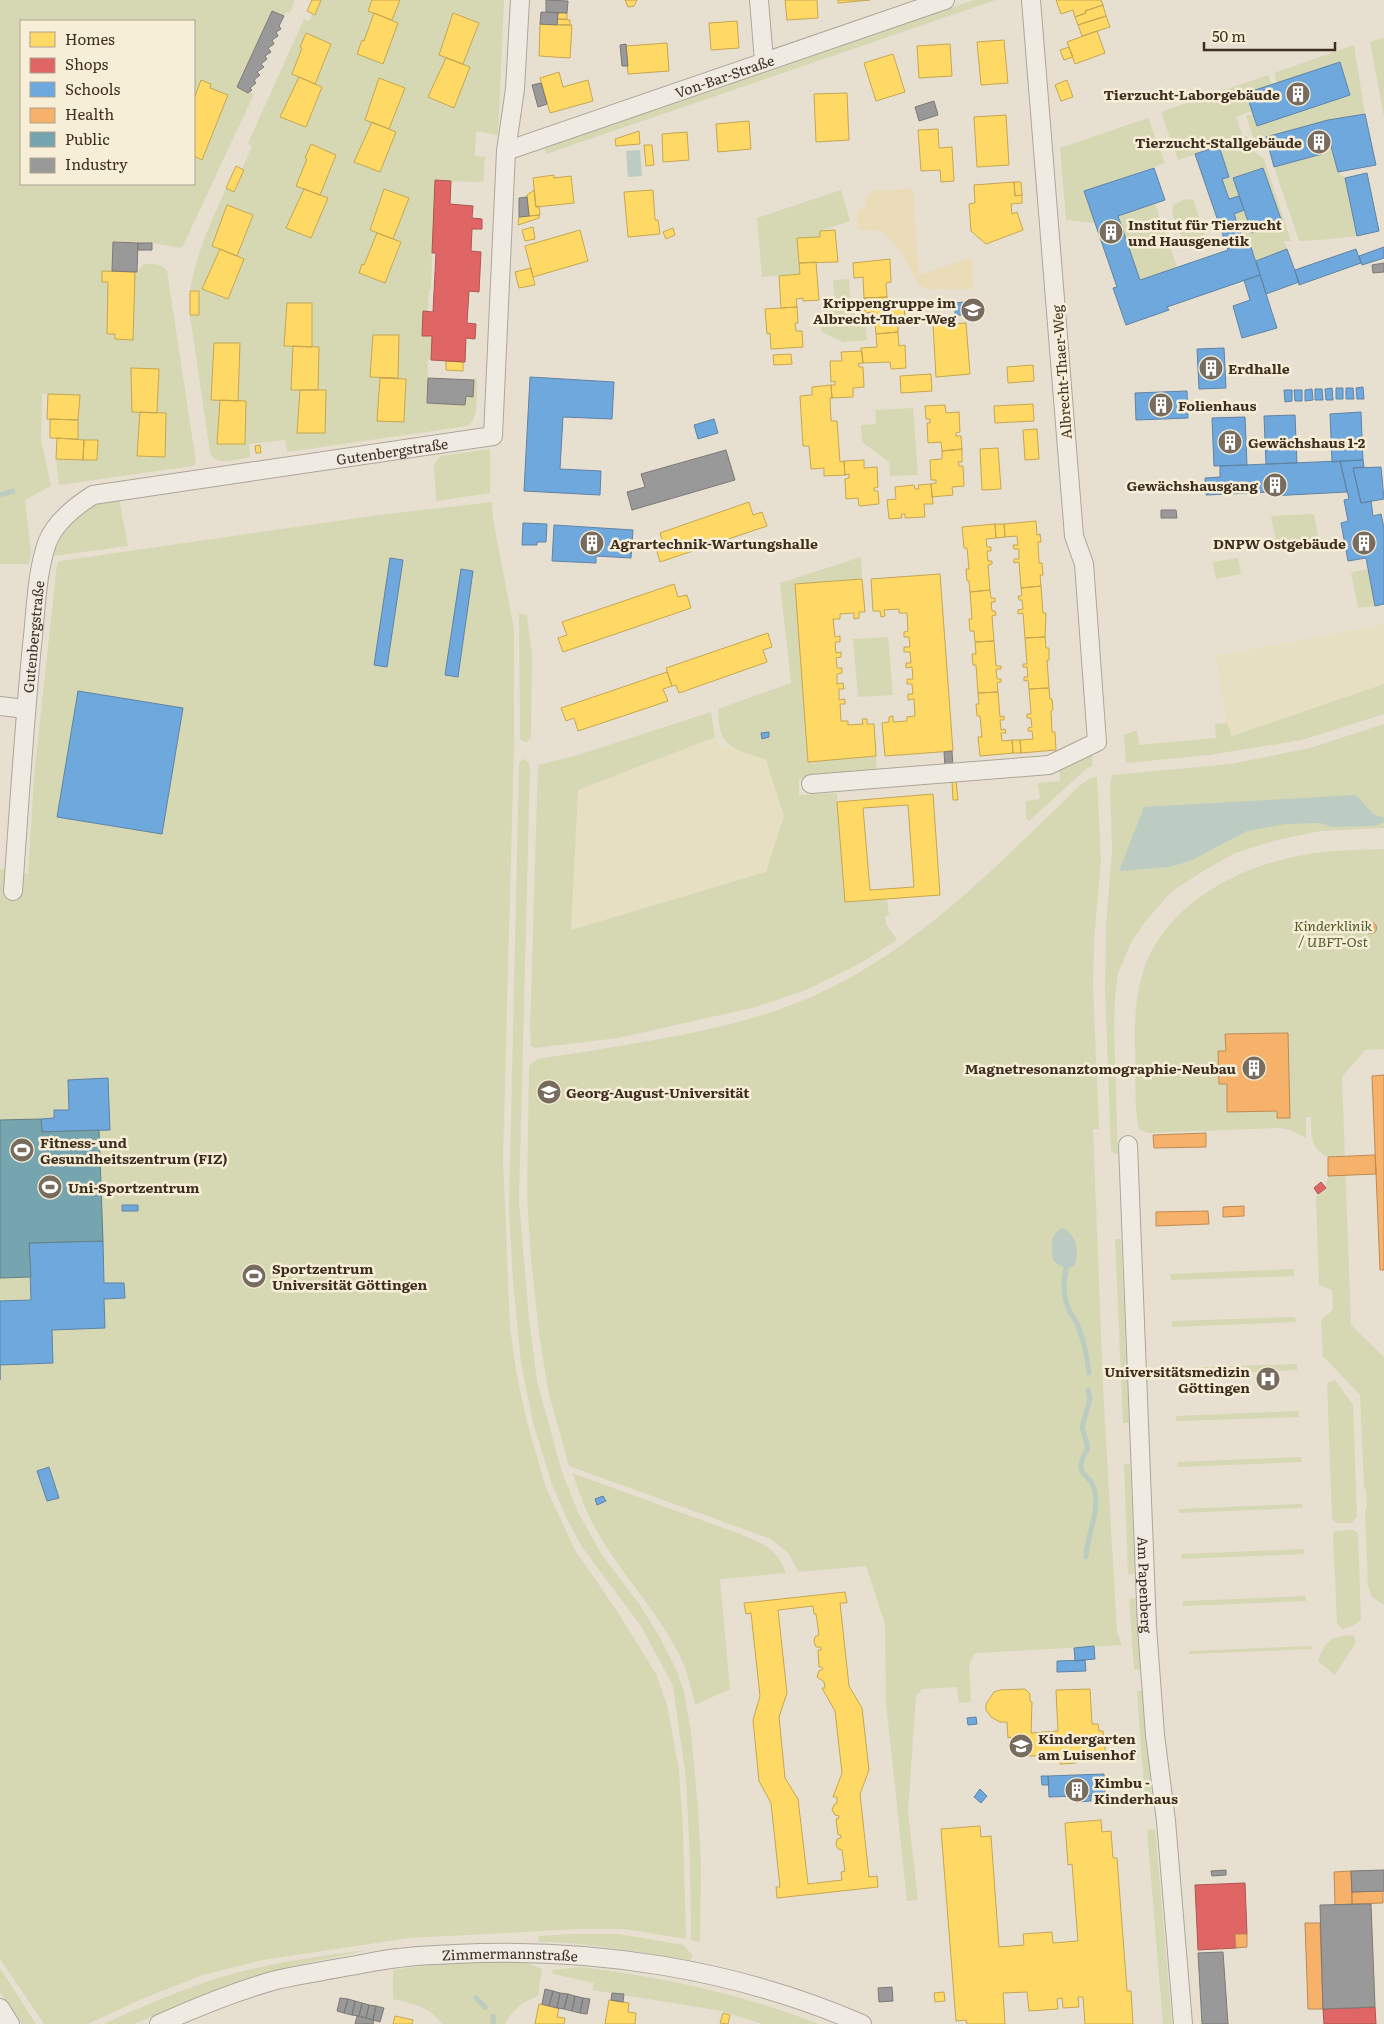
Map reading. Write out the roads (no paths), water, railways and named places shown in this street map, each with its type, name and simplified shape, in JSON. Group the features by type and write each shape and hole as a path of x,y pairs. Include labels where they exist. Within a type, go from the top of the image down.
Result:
{"street":[{"name":"Gutenbergstraße","path":"13,891 26,709 40,571 47,542 66,514 93,495 493,436 506,151 515,89 520,0"},
{"path":"759,0 764,61"},
{"name":"Von-Bar-Straße","path":"506,151 945,0"},
{"name":"Albrecht-Thaer-Weg","path":"811,784 1049,765 1096,742 1084,564 1074,536 1030,0"},
{"name":"Gutenbergstraße","path":"0,706 26,709"},
{"name":"Am Papenberg","path":"1128,1145 1146,1627 1155,1735 1166,1821 1183,2024"},
{"name":"Zimmermannstraße","path":"159,2024 240,1992 277,1980 399,1957 531,1952 613,1960 693,1971 765,1989 842,2015 862,2024"},
{"path":"0,2008 10,2024"}],"waterway":[{"path":"0,495 13,491"},
{"path":"1068,1261 1064,1280 1064,1292 1069,1310 1082,1336 1089,1373"},
{"path":"1086,1557 1096,1500 1093,1485 1081,1470 1083,1458 1088,1448 1082,1427 1090,1399 1088,1390"},
{"path":"476,1998 485,2007"},
{"path":"493,2016 493,2024"}],"place":[{"name":"Tierzucht-Laborgebäude","path":"1298,94"},
{"name":"Tierzucht-Stallgebäude","path":"1319,142"},
{"name":"Institut für Tierzucht und Hausgenetik","path":"1111,232"},
{"name":"Krippengruppe im Albrecht-Thaer-Weg","path":"973,310"},
{"name":"Erdhalle","path":"1211,368"},
{"name":"Folienhaus","path":"1161,405"},
{"name":"Gewächshaus 1-2","path":"1230,442"},
{"name":"Gewächshausgang","path":"1275,485"},
{"name":"Agrartechnik-Wartungshalle","path":"592,543"},
{"name":"DNPW Ostgebäude","path":"1364,543"},
{"name":"Magnetresonanztomographie-Neubau","path":"1254,1068"},
{"name":"Georg-August-Universität","path":"549,1092"},
{"name":"Fitness- und Gesundheitszentrum (FIZ)","path":"22,1150"},
{"name":"Uni-Sportzentrum","path":"50,1187"},
{"name":"Sportzentrum Universität Göttingen","path":"254,1276"},
{"name":"Universitätsmedizin Göttingen","path":"1268,1379"},
{"name":"Kindergarten am Luisenhof","path":"1021,1746"},
{"name":"Kimbu - Kinderhaus","path":"1077,1790"}],"park label":[{"name":"Kinderklinik / UBFT-Ost","path":"1333,934"}]}
